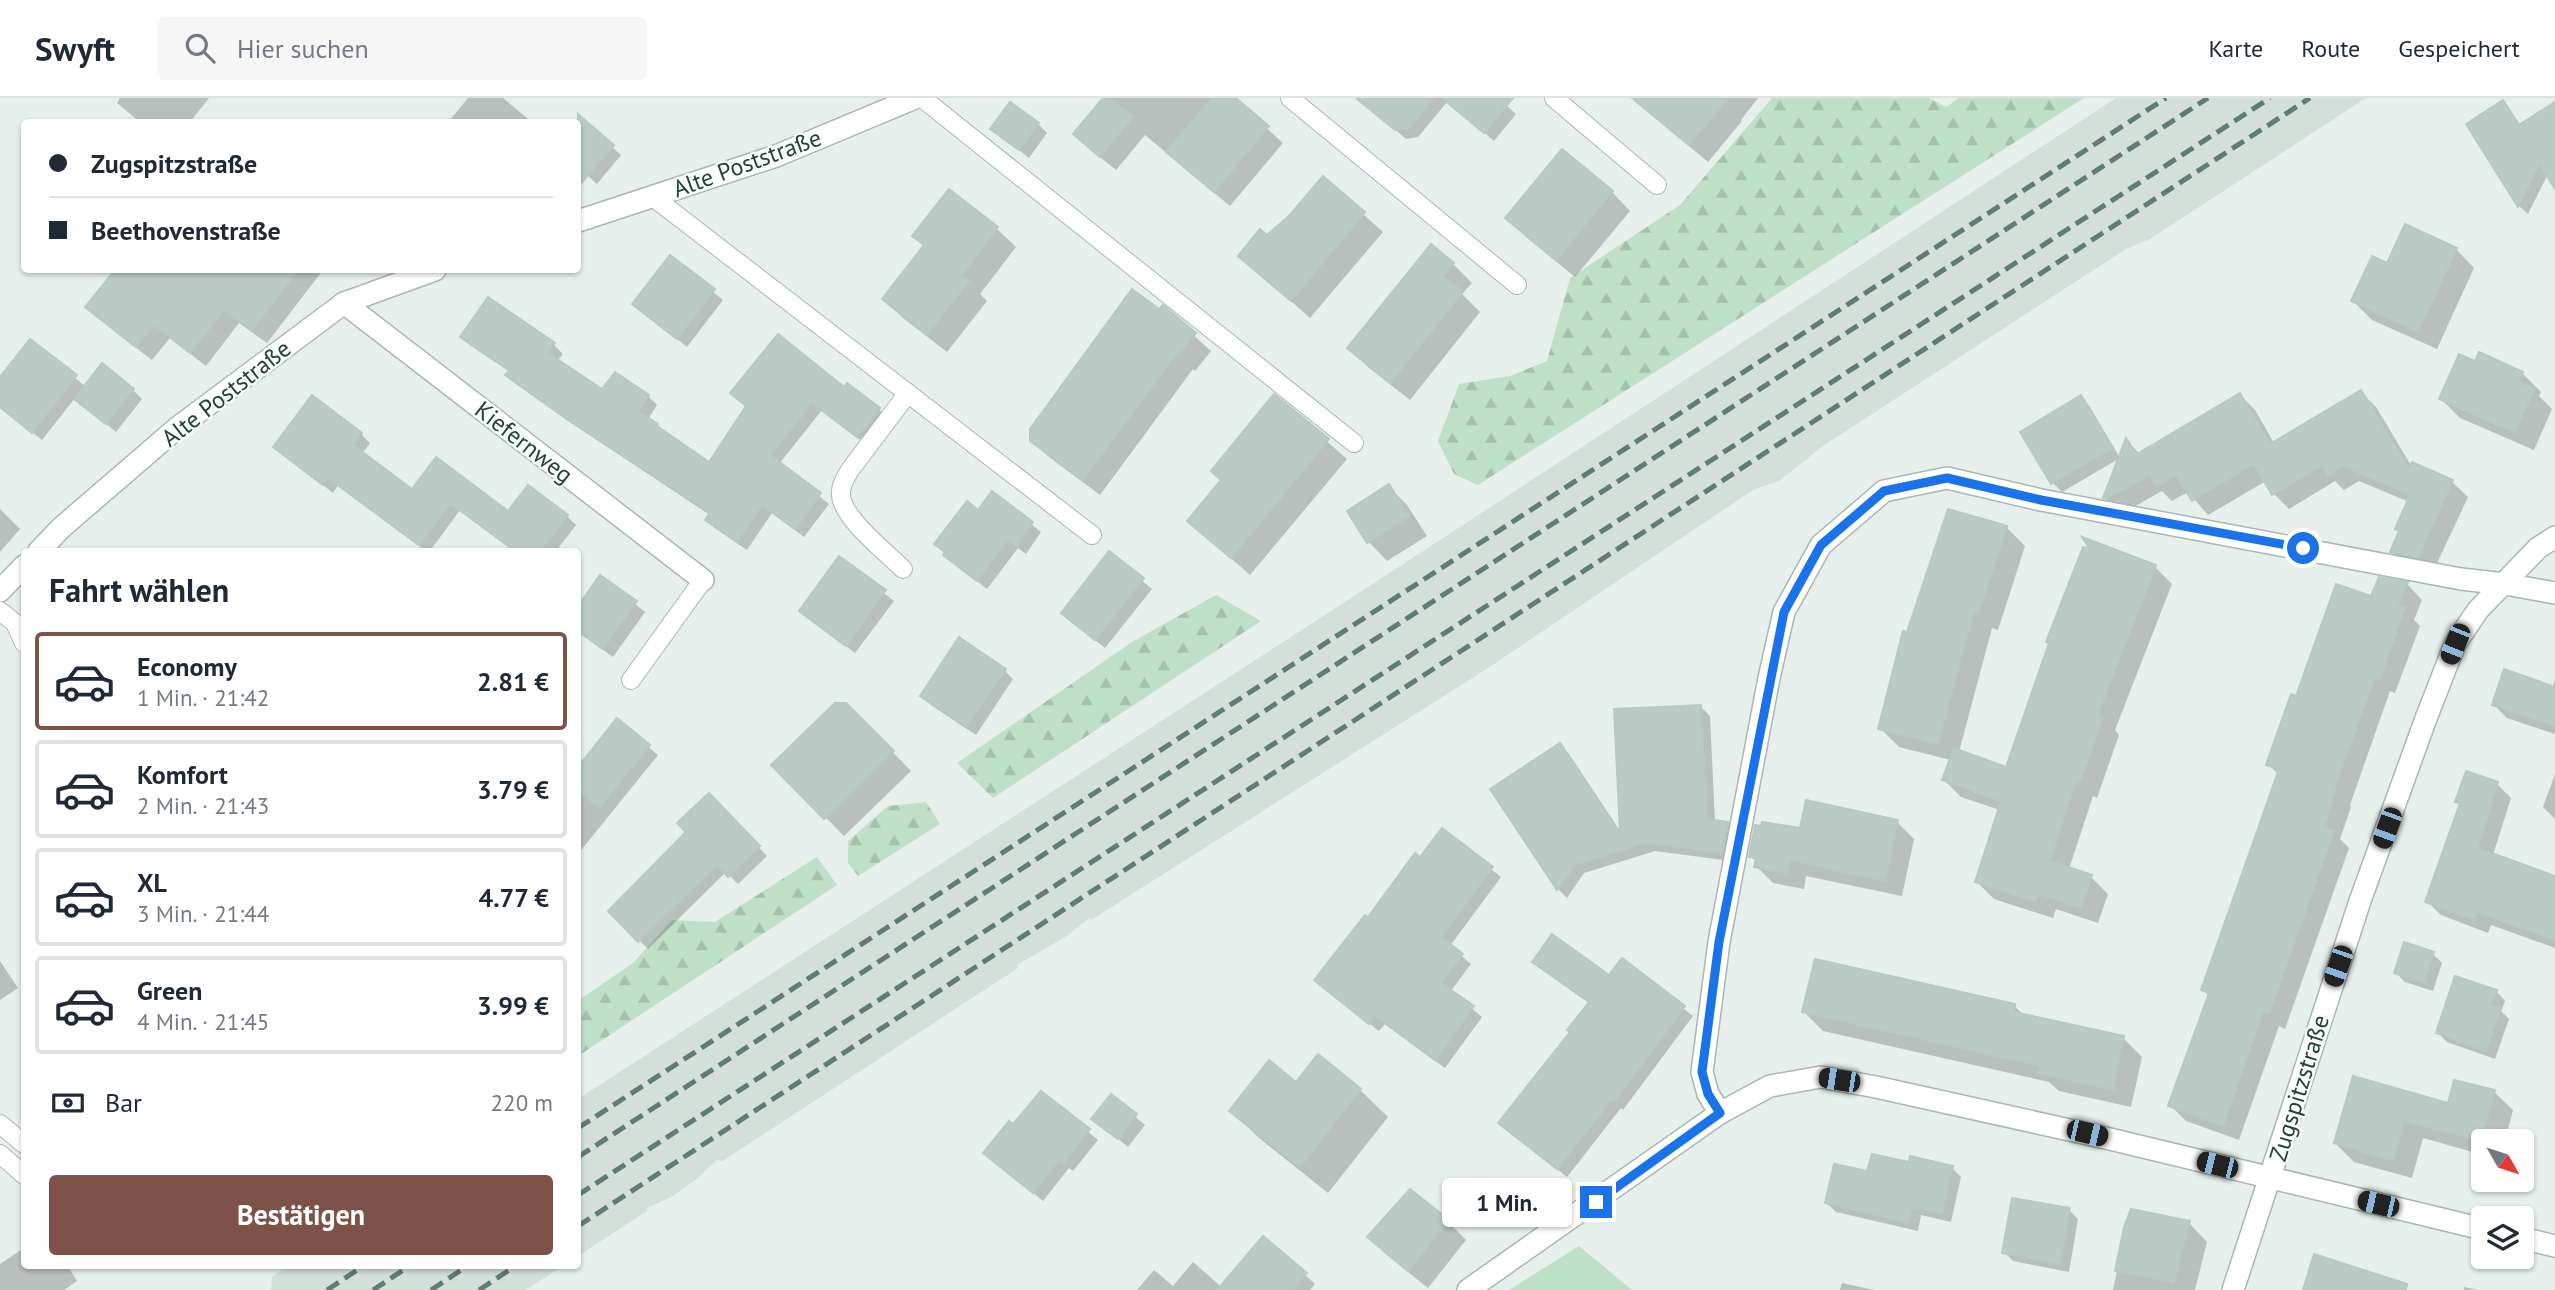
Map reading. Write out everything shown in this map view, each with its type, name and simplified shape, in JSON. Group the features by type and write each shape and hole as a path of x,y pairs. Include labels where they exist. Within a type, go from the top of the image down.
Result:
{"street":[{"name":"Alte Poststraße","path":"581,220 776,156 915,98"},
{"name":"Alte Poststraße","path":"42,548 61,528 177,428 344,303 427,273"},
{"name":"Kiefernweg","path":"344,303 704,580"},
{"path":"1720,1113 1708,1094 1702,1072 1730,880 1784,612 1821,545 1884,491 1947,478 2041,500 2461,579 2555,593"},
{"name":"Zugspitzstraße","path":"2233,1290 2271,1178 2303,1070 2425,720 2455,644 2478,610 2538,548 2555,537"},
{"path":"0,591 21,569"},
{"path":"1468,1290 1720,1113 1770,1086 1821,1077 2110,1139 2471,1226"},
{"path":"2534,1241 2555,1246"}],"lane":[{"path":"922,98 1354,443"},
{"path":"1290,98 1517,285"},
{"path":"1554,98 1657,185"},
{"path":"653,197 1092,535"},
{"path":"903,569 854,521 843,505 840,494 842,483 850,470 908,393"},
{"path":"631,680 704,580"},
{"path":"0,611 15,623 21,636"},
{"path":"0,1124 21,1142"},
{"path":"0,1154 21,1172"}],"shaded area":[{"path":"2116,98 2366,98 2150,239 2126,249 1823,446 1779,481 1753,490 1485,670 1091,920 1089,918 1067,936 1017,965 1018,968 721,1162 718,1159 673,1196 647,1208 647,1211 581,1254 581,1097"},
{"path":"283,1269 558,1269 526,1290 271,1290 272,1277"}],"green space":[{"path":"1772,98 1929,98 1946,107 1959,98 2084,98 1478,485 1454,474 1438,441 1459,384 1510,376 1547,361 1570,278 1680,205"},
{"path":"1216,595 1261,621 993,798 957,763 1132,642"},
{"path":"926,802 940,824 858,876 848,863 848,841 888,806"},
{"path":"817,857 837,885 581,1054 581,999 633,963 672,920 715,922"},
{"path":"1579,1246 1632,1290 1509,1290"}],"building":[{"path":"1103,98 1109,98 1133,117 1100,157 1073,134"},
{"path":"1212,98 1236,98 1269,126 1214,192 1166,152"},
{"path":"1356,98 1434,98 1409,128 1395,130"},
{"path":"1442,98 1513,98 1484,133"},
{"path":"1632,98 1728,98 1689,145"},
{"path":"2503,100 2519,125 2555,102 2555,189 2539,164 2518,207 2466,124"},
{"path":"1010,102 1039,123 1019,150 990,129"},
{"path":"578,114 614,145 581,184 581,119 578,119"},
{"path":"1562,149 1613,191 1556,260 1505,218"},
{"path":"1323,176 1365,212 1291,301 1238,256 1260,229 1267,235 1289,216"},
{"path":"949,189 998,227 962,275 969,281 927,335 882,299 924,245 912,236"},
{"path":"2405,224 2457,248 2418,332 2351,301 2372,256 2387,263"},
{"path":"1431,244 1454,263 1443,276 1463,292 1390,383 1347,348"},
{"path":"670,255 715,289 677,339 632,304"},
{"path":"113,273 296,273 252,330 224,310 190,353 154,325 136,347 85,307"},
{"path":"1132,289 1159,309 1163,305 1196,333 1178,355 1176,354 1083,480 1030,441 1030,429"},
{"path":"488,297 555,343 548,353 602,389 615,372 649,395 638,411 709,462 746,406 730,393 778,334 844,387 847,383 880,408 857,437 812,403 770,455 821,493 795,529 762,505 737,542 705,520 710,513 568,420 505,375 509,370 460,337"},
{"path":"30,339 77,375 32,433 0,407 0,377"},
{"path":"2479,352 2523,372 2519,382 2534,389 2515,433 2439,399 2459,354 2475,361"},
{"path":"102,363 134,389 106,424 74,399"},
{"path":"2361,390 2409,469 2412,462 2453,480 2418,558 2390,552 2399,531 2395,529 2410,495 2343,466 2328,476 2322,466 2272,495 2254,464 2192,501 2176,475 2156,487 2149,475 2107,499 2103,498 2126,438 2142,462 2137,454 2240,393 2270,444"},
{"path":"1274,394 1329,439 1231,558 1187,521 1221,480 1211,471"},
{"path":"312,395 362,433 353,445 412,489 436,457 508,511 528,485 568,515 542,548 511,548 450,503 419,545 328,478 323,485 273,447"},
{"path":"2081,395 2113,448 2051,484 2020,432"},
{"path":"1389,484 1409,516 1367,543 1347,511"},
{"path":"992,491 1033,522 1016,546 1008,540 977,581 943,555 945,552 934,544 967,501 978,510"},
{"path":"1948,509 2007,526 1979,612 1974,611 1938,744 1878,729 1903,631 1907,632"},
{"path":"2082,537 2156,565 2098,714 2103,717 2080,782 2076,780 2050,861 2092,875 2081,908 2039,894 2036,902 1975,882 2001,801 1942,780 1954,748 2006,767 2049,643 2046,642 2083,547 2089,548"},
{"path":"1109,551 1144,578 1095,640 1061,613"},
{"path":"839,556 886,590 846,646 799,611"},
{"path":"600,575 637,601 603,649 581,633 581,602"},
{"path":"2379,577 2408,582 2398,606 2405,608 2380,679 2375,677 2334,789 2324,827 2334,831 2269,1014 2263,1012 2223,1126 2168,1106 2209,993 2201,990 2279,769 2266,765 2291,694 2296,696 2336,584 2371,596"},
{"path":"959,637 1006,669 966,727 920,696"},
{"path":"2504,669 2555,687 2555,726 2492,705"},
{"path":"835,703 846,703 894,751 824,819 771,765"},
{"path":"1701,705 1707,819 1728,822 1722,853 1645,843 1575,865 1557,890 1490,789 1560,743 1620,833 1614,709"},
{"path":"617,718 650,745 599,808 581,793 581,763"},
{"path":"2466,771 2498,782 2478,848 2555,876 2555,940 2477,912 2474,920 2425,902 2460,803 2455,802"},
{"path":"709,793 760,846 728,877 717,865 638,942 608,911 686,832 677,823"},
{"path":"1806,800 1898,820 1885,881 1790,860 1787,873 1754,867 1756,858 1749,857 1755,825 1761,826 1762,822 1800,828"},
{"path":"1442,828 1493,867 1441,937 1463,954 1441,983 1474,1006 1435,1060 1375,1016 1369,1024 1314,980 1365,915 1368,917 1415,853 1420,857"},
{"path":"1552,934 1609,975 1622,958 1685,1006 1614,1102 1611,1101 1557,1169 1498,1123 1570,1032 1567,1030 1589,1002 1532,962"},
{"path":"2404,942 2434,952 2424,983 2394,973"},
{"path":"1815,959 2015,1004 2014,1012 2124,1036 2113,1090 2038,1073 2040,1066 1802,1012"},
{"path":"2455,976 2497,990 2491,1005 2501,1008 2486,1051 2436,1033"},
{"path":"1318,1054 1361,1089 1300,1167 1229,1111 1269,1060 1296,1082"},
{"path":"2353,1076 2448,1103 2454,1080 2495,1090 2484,1129 2471,1129 2471,1138 2404,1121 2393,1161 2334,1143"},
{"path":"1041,1091 1090,1129 1063,1164 1059,1160 1033,1193 983,1153 1009,1121 1013,1124"},
{"path":"1111,1094 1137,1114 1118,1139 1091,1119"},
{"path":"1872,1154 1909,1162 1910,1156 1953,1166 1942,1214 1912,1207 1909,1223 1825,1203 1834,1164 1867,1171"},
{"path":"1410,1189 1449,1220 1408,1271 1367,1237"},
{"path":"2012,1198 2070,1208 2060,1264 2002,1253"},
{"path":"2131,1209 2190,1221 2174,1283 2115,1271 2124,1227"},
{"path":"1263,1236 1307,1273 1293,1290 1217,1290"},
{"path":"2314,1254 2407,1284 2406,1290 2303,1290"}],"railway":[{"path":"581,1126 2166,98"},
{"path":"581,1155 2208,98"},
{"path":"581,1193 2270,98"},
{"path":"581,1224 2310,98"},
{"path":"327,1290 359,1269"},
{"path":"373,1290 405,1269"},
{"path":"431,1290 463,1269"},
{"path":"479,1290 511,1269"}],"route":[{"path":"1596,1202 1720,1113 1708,1094 1702,1072 1719,942 1784,612 1821,545 1884,491 1947,478 2041,500 2303,548"}]}
